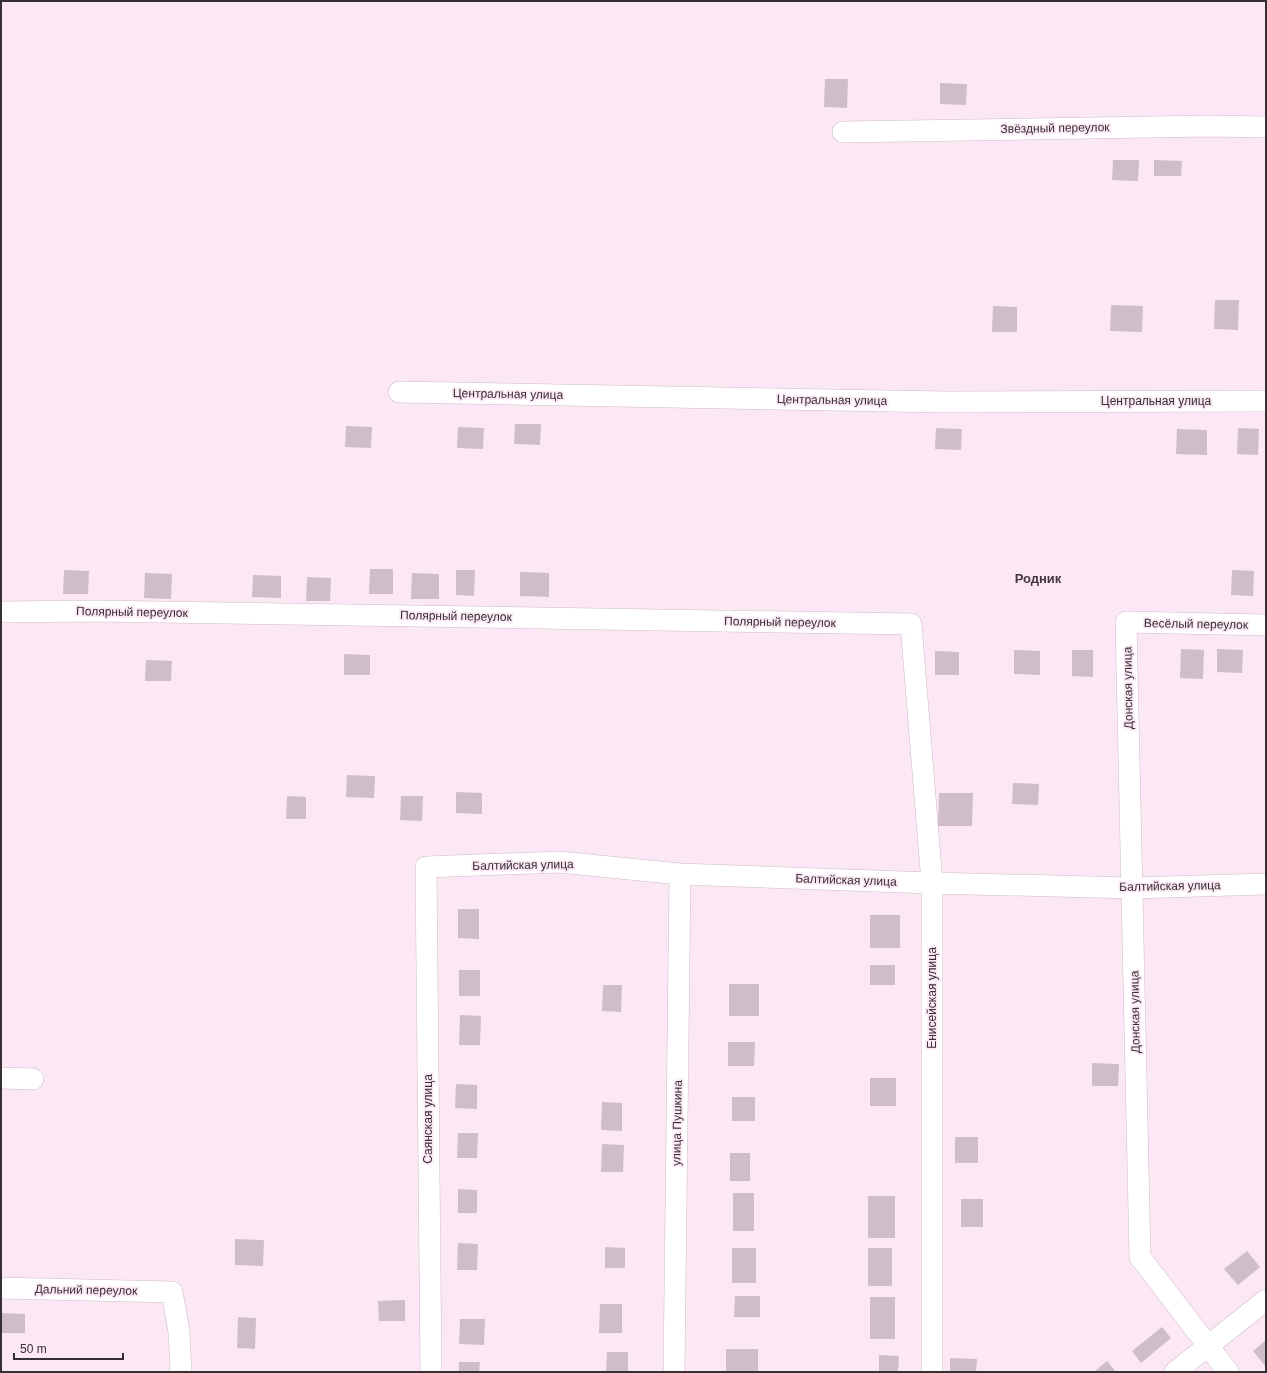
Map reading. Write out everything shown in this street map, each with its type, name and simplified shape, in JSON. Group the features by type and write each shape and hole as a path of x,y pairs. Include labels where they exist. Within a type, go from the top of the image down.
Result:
{"street":[{"name":"Звёздный переулок","path":"843,132 1210,126 1266,127"},
{"name":"Центральная улица","path":"399,392 946,402 1266,401"},
{"name":"Полярный переулок","path":"1,612 103,611 910,624"},
{"name":"Весёлый переулок","path":"1126,622 1266,625"},
{"name":"Донская улица","path":"1126,622 1140,1257 1228,1372"},
{"name":"Енисейская улица","path":"910,624 932,883 932,1372"},
{"name":"Балтийская улица","path":"426,867 559,862 680,874 932,883 1132,888 1266,884"},
{"name":"Саянская улица","path":"426,867 431,1372"},
{"name":"улица Пушкина","path":"674,1372 680,874"},
{"path":"1,1078 33,1079"},
{"name":"Дальний переулок","path":"1,1288 172,1292 179,1332 181,1372"},
{"path":"1175,1372 1266,1300"}],"building":[{"path":"825,79 848,79 847,108 824,107"},
{"path":"940,83 967,84 966,105 940,104"},
{"path":"1113,160 1139,160 1138,181 1112,180"},
{"path":"1154,160 1182,161 1181,176 1154,176"},
{"path":"1215,300 1239,300 1238,330 1214,329"},
{"path":"1111,305 1143,306 1142,332 1110,331"},
{"path":"993,306 1017,307 1017,332 992,332"},
{"path":"515,424 541,424 540,445 514,444"},
{"path":"346,426 372,427 371,448 345,447"},
{"path":"458,427 484,428 483,449 457,448"},
{"path":"936,428 962,429 961,450 935,449"},
{"path":"1238,428 1259,429 1258,455 1237,454"},
{"path":"1177,429 1207,430 1207,455 1176,454"},
{"path":"370,569 393,569 393,594 369,594"},
{"path":"64,570 89,571 88,594 63,594"},
{"path":"456,570 475,570 474,596 456,595"},
{"path":"1232,570 1254,571 1253,596 1231,595"},
{"path":"520,572 549,573 549,597 520,596"},
{"path":"145,573 172,574 171,599 144,598"},
{"path":"412,573 439,574 439,599 411,599"},
{"path":"253,575 281,576 281,598 252,597"},
{"path":"307,577 331,578 330,601 306,601"},
{"path":"1181,649 1204,650 1203,679 1180,678"},
{"path":"1217,649 1243,650 1242,673 1217,672"},
{"path":"1014,650 1040,651 1040,675 1014,674"},
{"path":"1072,650 1093,650 1093,677 1072,676"},
{"path":"935,651 959,652 959,675 935,675"},
{"path":"344,654 370,655 370,675 344,675"},
{"path":"146,660 172,661 171,681 145,681"},
{"path":"347,775 375,776 374,798 346,797"},
{"path":"1013,783 1039,784 1038,805 1012,804"},
{"path":"456,792 482,793 482,814 456,813"},
{"path":"939,793 973,793 972,826 938,826"},
{"path":"287,796 306,797 306,819 286,819"},
{"path":"401,796 423,796 422,821 400,820"},
{"path":"458,909 479,909 479,939 458,938"},
{"path":"870,915 900,915 900,948 870,948"},
{"path":"870,965 895,965 895,985 870,985"},
{"path":"459,970 480,970 480,996 459,996"},
{"path":"729,984 759,984 759,1016 729,1016"},
{"path":"603,985 622,985 621,1012 602,1011"},
{"path":"460,1015 481,1016 480,1045 459,1045"},
{"path":"728,1042 755,1042 754,1066 728,1066"},
{"path":"1092,1063 1119,1064 1118,1086 1092,1086"},
{"path":"870,1078 896,1078 896,1106 870,1106"},
{"path":"456,1084 477,1085 477,1109 455,1108"},
{"path":"732,1097 755,1097 755,1121 732,1121"},
{"path":"602,1102 622,1103 622,1131 601,1130"},
{"path":"458,1133 478,1133 477,1158 457,1158"},
{"path":"955,1137 978,1137 978,1163 955,1163"},
{"path":"602,1144 624,1145 623,1172 601,1172"},
{"path":"730,1153 750,1153 750,1181 730,1181"},
{"path":"458,1189 477,1190 477,1213 458,1213"},
{"path":"733,1193 754,1193 754,1231 733,1231"},
{"path":"868,1196 895,1196 895,1238 868,1238"},
{"path":"961,1199 983,1199 983,1227 961,1227"},
{"path":"235,1239 264,1240 263,1266 235,1265"},
{"path":"458,1243 478,1244 477,1270 457,1270"},
{"path":"605,1247 625,1248 625,1268 605,1268"},
{"path":"732,1248 756,1248 756,1283 732,1283"},
{"path":"868,1248 892,1248 892,1286 868,1286"},
{"path":"1247,1251 1260,1267 1238,1285 1224,1269"},
{"path":"735,1296 760,1296 760,1317 734,1317"},
{"path":"870,1297 895,1297 895,1339 870,1339"},
{"path":"405,1300 405,1321 379,1321 378,1301"},
{"path":"600,1304 622,1304 622,1333 599,1333"},
{"path":"1,1313 25,1314 25,1333 1,1333"},
{"path":"238,1317 256,1318 255,1349 237,1348"},
{"path":"460,1319 485,1319 484,1345 459,1344"},
{"path":"1162,1327 1171,1338 1141,1363 1132,1351"},
{"path":"1266,1340 1266,1367 1253,1351"},
{"path":"726,1349 758,1349 758,1372 726,1372"},
{"path":"607,1352 628,1352 628,1372 606,1372"},
{"path":"879,1355 899,1356 898,1372 879,1372"},
{"path":"950,1358 977,1359 976,1372 950,1372"},
{"path":"1107,1361 1116,1372 1094,1372"},
{"path":"459,1362 480,1362 479,1372 459,1372"}],"district":[{"name":"Родник","path":"1038,578"}]}
